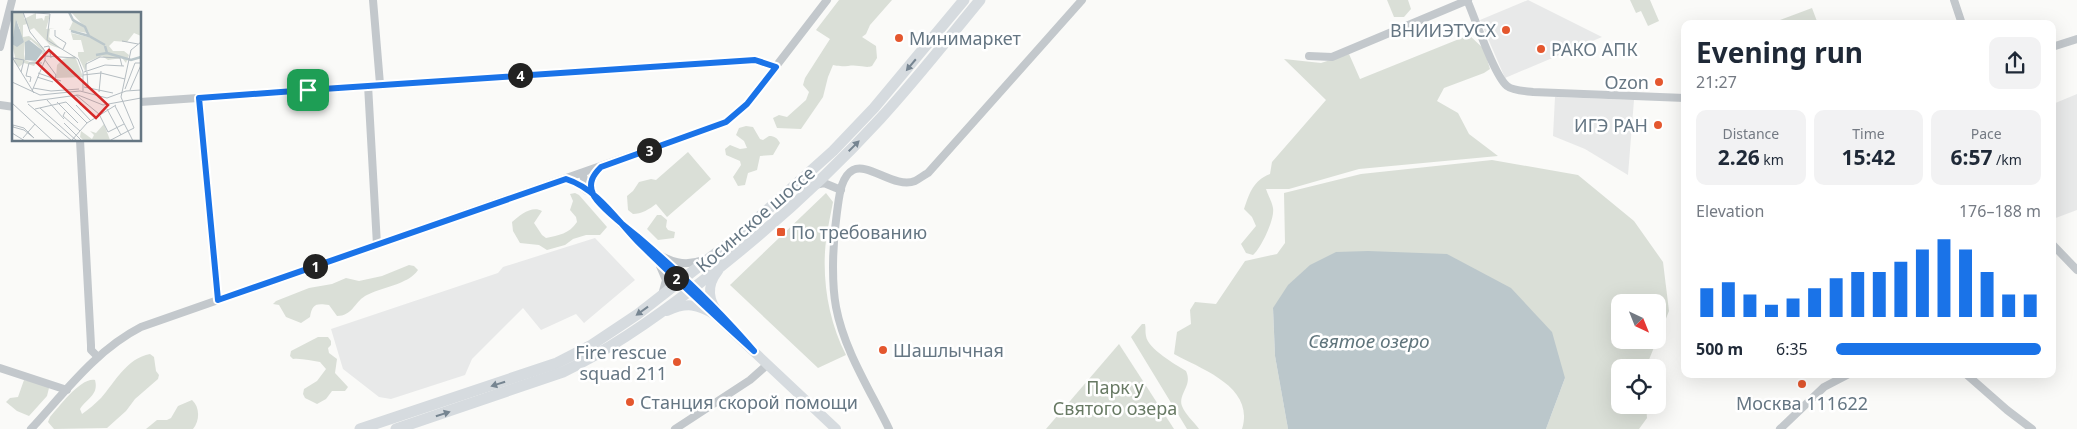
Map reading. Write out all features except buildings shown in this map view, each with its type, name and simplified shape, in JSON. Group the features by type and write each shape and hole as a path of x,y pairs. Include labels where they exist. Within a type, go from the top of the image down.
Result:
{"highway":[{"name":"Косинское шоссе","path":"360,429 557,363 611,333 682,281 779,201 854,130 964,0"},
{"name":"Косинское шоссе","path":"396,429 563,372 600,353 692,290 728,262 833,167 882,118 980,0"}],"main road":[{"path":"728,262 713,277 709,289 713,307 717,314 767,365 836,429"},
{"path":"657,315 688,304 717,314"}],"street":[{"path":"0,47 12,0"},
{"path":"373,0 380,84"},
{"path":"31,429 98,357 124,336 141,327 726,122 747,104 827,0"},
{"path":"889,429 848,343 836,308 834,237 841,190 847,175 856,169 865,170 902,182 914,181 928,173 1082,0"},
{"path":"1309,56 1332,57 1468,0 1498,74 1506,85 1512,89 1533,92 1681,98"},
{"path":"1954,0 1961,20"},
{"path":"2056,47 2077,39"},
{"path":"141,102 380,84 755,60 776,67"},
{"path":"368,85 377,245"},
{"path":"199,98 218,300"},
{"path":"80,141 91,350 98,357"},
{"path":"593,195 592,178 601,167"},
{"path":"830,184 828,177 833,167"},
{"path":"582,174 587,187 593,195"},
{"path":"566,179 581,186 593,195 717,314"},
{"path":"812,186 820,183 830,184 841,190"},
{"path":"2056,249 2077,270"},
{"path":"650,251 663,258 684,264 706,259 720,251"},
{"path":"650,251 665,275 665,286 660,298"},
{"path":"679,428 750,380 767,365"},
{"path":"0,368 67,390"},
{"path":"1780,429 1824,387 1841,378"},
{"path":"1971,378 2032,429"}],"shaded area":[{"path":"1528,0 1602,37 1505,78 1480,20"},
{"path":"2077,94 2077,210 2056,218 2056,103"},
{"path":"1555,97 1634,100 1628,175 1585,149 1553,136"},
{"path":"595,238 635,280 584,323 576,314 541,330 523,308 472,359 465,375 391,399 379,397 343,369 331,329 498,273 503,267"}],"green space":[{"path":"839,0 892,0 862,37 876,46 877,58 872,66 868,67 833,65 823,97 801,129 777,128 773,118 779,115 787,117 806,100 809,92 803,85 805,78 830,39 816,30"},
{"path":"1387,0 1408,0 1411,9 1404,17 1394,17"},
{"path":"1630,0 1650,0 1659,21 1648,26 1641,11 1636,13"},
{"path":"1812,8 1816,20 1780,20"},
{"path":"1469,35 1484,49 1490,69 1444,88 1437,101 1458,113 1469,134 1498,156 1359,169 1289,189 1266,189 1273,208 1272,219 1260,246 1253,255 1246,253 1241,244 1256,226 1252,217 1244,209 1250,192 1260,180 1270,174 1272,162 1326,100 1284,59 1321,63 1349,54 1360,79"},
{"path":"753,127 760,139 763,140 773,136 780,143 773,155 760,156 757,170 748,173 745,185 738,186 733,177 741,165 740,161 726,155 725,149 730,145 740,149 747,148 744,141 736,135 739,128"},
{"path":"688,152 711,179 667,217 656,204 639,213 633,214 628,210 627,196 639,182 651,179 656,180"},
{"path":"1492,160 1578,175 1634,221 1663,262 1669,311 1666,319 1666,294 1611,294 1611,349 1653,349 1649,359 1611,359 1611,414 1647,414 1647,418 1639,429 1546,429 1565,378 1273,309 1275,356 1288,429 1242,429 1244,414 1241,402 1234,391 1212,374 1174,354 1177,332 1191,324 1190,310 1195,302 1216,304 1245,261 1277,254 1285,243 1284,193 1361,174"},
{"path":"575,193 579,195 607,227 600,235 586,235 573,239 565,245 547,250 539,245 520,243 513,231 512,222 530,210 538,209 542,211 534,223 546,238 571,229 577,222 576,217 570,210 573,201 570,194"},
{"path":"826,193 833,202 825,252 825,278 832,318 846,355 818,368 730,285"},
{"path":"657,215 661,215 667,220 666,227 668,230 675,232 674,238 658,240 647,229"},
{"path":"409,265 414,266 418,270 414,275 365,296 346,314 337,316 329,305 318,304 313,307 310,317 301,323 286,317 279,305 273,304 276,301 309,288 332,284 346,278 359,281 382,276"},
{"path":"1142,324 1145,324 1146,336 1152,346 1163,356 1186,371 1188,381 1181,401 1182,406 1199,429 1187,429 1131,337"},
{"path":"318,337 328,337 331,341 331,345 328,348 329,353 337,359 335,373 348,387 345,391 332,391 326,399 317,404 305,398 303,394 304,389 317,381 326,369 320,362 293,359 290,356 291,351"},
{"name":"Парк у Святого озера","path":"1119,344 1174,429 1046,429"},
{"path":"150,354 154,357 156,371 159,375 158,379 135,399 126,411 107,428 54,429 48,422 65,400 83,383 95,380 96,385 94,393 80,409 82,414 101,398 128,365 142,356"},
{"path":"24,380 42,384 49,388 47,396 29,416 17,411 6,402 10,398 18,397"},
{"path":"192,400 197,406 198,414 197,422 193,429 146,429 157,420 171,418 178,406"}],"water":[{"name":"Святое озеро","path":"1368,251 1447,254 1511,288 1552,332 1565,378 1546,429 1288,429 1275,356 1273,308 1288,285 1310,265 1336,252"}],"place":[{"name":"ВНИИЭТУСХ","path":"1506,30"},
{"name":"Минимаркет","path":"899,38"},
{"name":"РАКО АПК","path":"1541,49"},
{"name":"Ozon","path":"1659,82"},
{"name":"ИГЭ РАН","path":"1658,125"},
{"name":"По требованию","path":"781,232"},
{"name":"Шашлычная","path":"883,350"},
{"name":"Fire rescue squad 211","path":"677,362"},
{"name":"Москва 111622","path":"1802,384"},
{"name":"Станция скорой помощи","path":"630,402"}],"route":[{"path":"308,90 199,98 218,300 566,179 581,186 593,195 641,246 754,351 698,293 625,227 593,195 591,182 595,172 601,167 726,122 747,104 776,67 755,60 308,90"}]}
